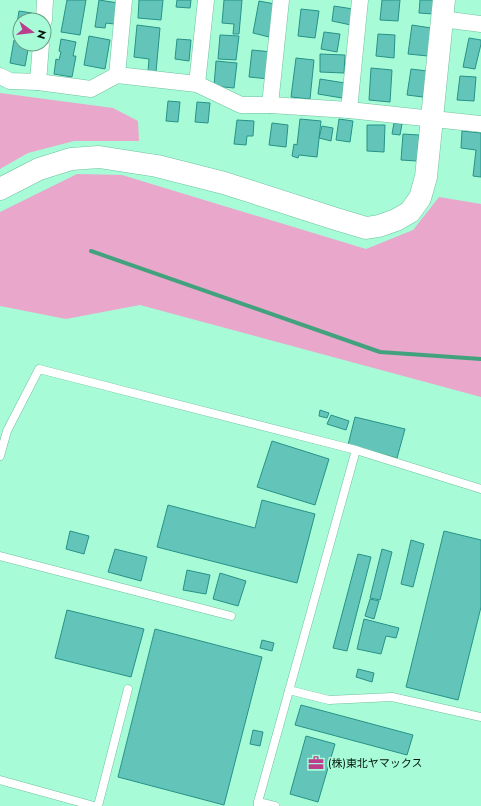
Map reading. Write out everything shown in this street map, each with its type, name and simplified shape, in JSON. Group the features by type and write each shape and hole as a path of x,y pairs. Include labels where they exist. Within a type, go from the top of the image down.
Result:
{"street":[{"path":"44,12 45,0"},
{"path":"117,75 124,0"},
{"path":"197,84 206,0"},
{"path":"270,105 281,0"},
{"path":"349,110 360,0"},
{"path":"0,189 38,169 71,159 99,157 157,166 224,183 366,228 379,226 396,220 410,212 420,198 426,177 443,10 481,24"},
{"path":"38,82 41,52"},
{"path":"0,76 10,81 38,82 91,89 117,75 197,84 241,105 270,105 349,110 481,124"}],"lane":[{"path":"0,456 7,431 39,369 356,450 481,489"},
{"path":"275,806 258,804 356,450"},
{"path":"0,556 231,616"},
{"path":"98,806 128,689"},
{"path":"289,690 330,700 392,697 481,717"},
{"path":"0,780 94,806"}],"shaded area":[{"path":"0,93 113,108 138,121 139,141 74,141 28,153 0,169"},
{"path":"77,174 122,175 366,249 413,230 439,197 481,204 481,397 140,305 66,319 0,306 0,212"}],"building":[{"path":"67,0 86,0 80,35 61,32"},
{"path":"99,0 118,3 114,24 106,23 105,28 95,27"},
{"path":"139,0 163,0 161,20 138,18"},
{"path":"177,0 191,0 190,8 176,7"},
{"path":"224,0 242,0 239,34 233,34 234,24 222,23"},
{"path":"382,0 400,0 398,21 380,20"},
{"path":"420,0 434,0 433,14 419,13"},
{"path":"259,1 275,4 269,37 253,33"},
{"path":"334,6 353,9 351,25 332,21"},
{"path":"301,9 319,11 315,38 298,36"},
{"path":"137,25 160,28 156,72 148,71 149,59 134,57"},
{"path":"412,25 431,28 428,56 408,54"},
{"path":"324,32 340,34 337,52 321,49"},
{"path":"378,34 395,35 394,58 376,56"},
{"path":"220,35 239,36 236,60 218,59"},
{"path":"89,36 110,40 105,69 84,65"},
{"path":"469,38 481,40 475,69 463,67"},
{"path":"61,39 76,42 73,56 76,56 72,77 54,74 56,59 59,60 61,52 59,51"},
{"path":"177,39 191,40 189,61 175,59"},
{"path":"252,50 272,52 269,79 249,77"},
{"path":"12,52 28,52 25,66 10,63"},
{"path":"320,54 345,55 344,73 320,72"},
{"path":"296,58 314,60 310,99 291,97"},
{"path":"216,61 237,63 234,88 214,86"},
{"path":"371,68 392,70 390,102 369,100"},
{"path":"411,69 427,71 423,97 407,95"},
{"path":"460,76 476,77 474,101 457,100"},
{"path":"320,79 345,83 342,98 318,94"},
{"path":"168,101 180,102 178,122 166,121"},
{"path":"197,102 210,103 208,123 195,122"},
{"path":"300,119 321,121 317,157 299,155 298,158 292,156 294,144 297,145"},
{"path":"339,119 353,121 350,142 336,140"},
{"path":"237,120 254,121 253,136 247,136 246,145 234,144"},
{"path":"272,123 288,125 286,147 269,145"},
{"path":"394,123 402,124 400,135 392,134"},
{"path":"367,125 385,125 384,152 367,151"},
{"path":"322,126 333,128 331,141 319,138"},
{"path":"462,131 481,133 481,177 473,176 476,150 461,148"},
{"path":"403,134 419,135 417,161 401,160"},
{"path":"320,410 329,413 327,418 319,416"},
{"path":"331,415 349,421 346,430 327,424"},
{"path":"355,417 405,429 397,458 348,445"},
{"path":"272,441 329,459 315,505 257,487"},
{"path":"262,500 315,514 297,583 157,547 168,505 255,528"},
{"path":"70,531 89,536 84,554 66,549"},
{"path":"444,531 481,540 481,607 458,700 406,687"},
{"path":"411,540 424,544 413,587 401,584"},
{"path":"115,549 147,557 141,581 108,572"},
{"path":"382,549 392,552 380,600 370,598"},
{"path":"358,554 371,557 347,651 333,648"},
{"path":"187,570 210,575 206,594 183,590"},
{"path":"220,573 246,581 238,606 213,599"},
{"path":"370,599 379,601 374,619 365,616"},
{"path":"67,610 144,629 131,677 55,658"},
{"path":"364,619 399,628 396,638 386,636 381,654 357,649"},
{"path":"155,629 262,657 224,805 118,777"},
{"path":"262,640 274,643 272,651 260,648"},
{"path":"358,669 374,673 372,682 356,677"},
{"path":"301,705 413,735 407,755 295,725"},
{"path":"253,730 263,732 260,746 250,744"},
{"path":"306,736 335,744 318,802 290,794"}],"waterway":[{"path":"91,251 380,352 481,359"}],"place":[{"name":"(株)東北ヤマックス","path":"316,763"}]}
